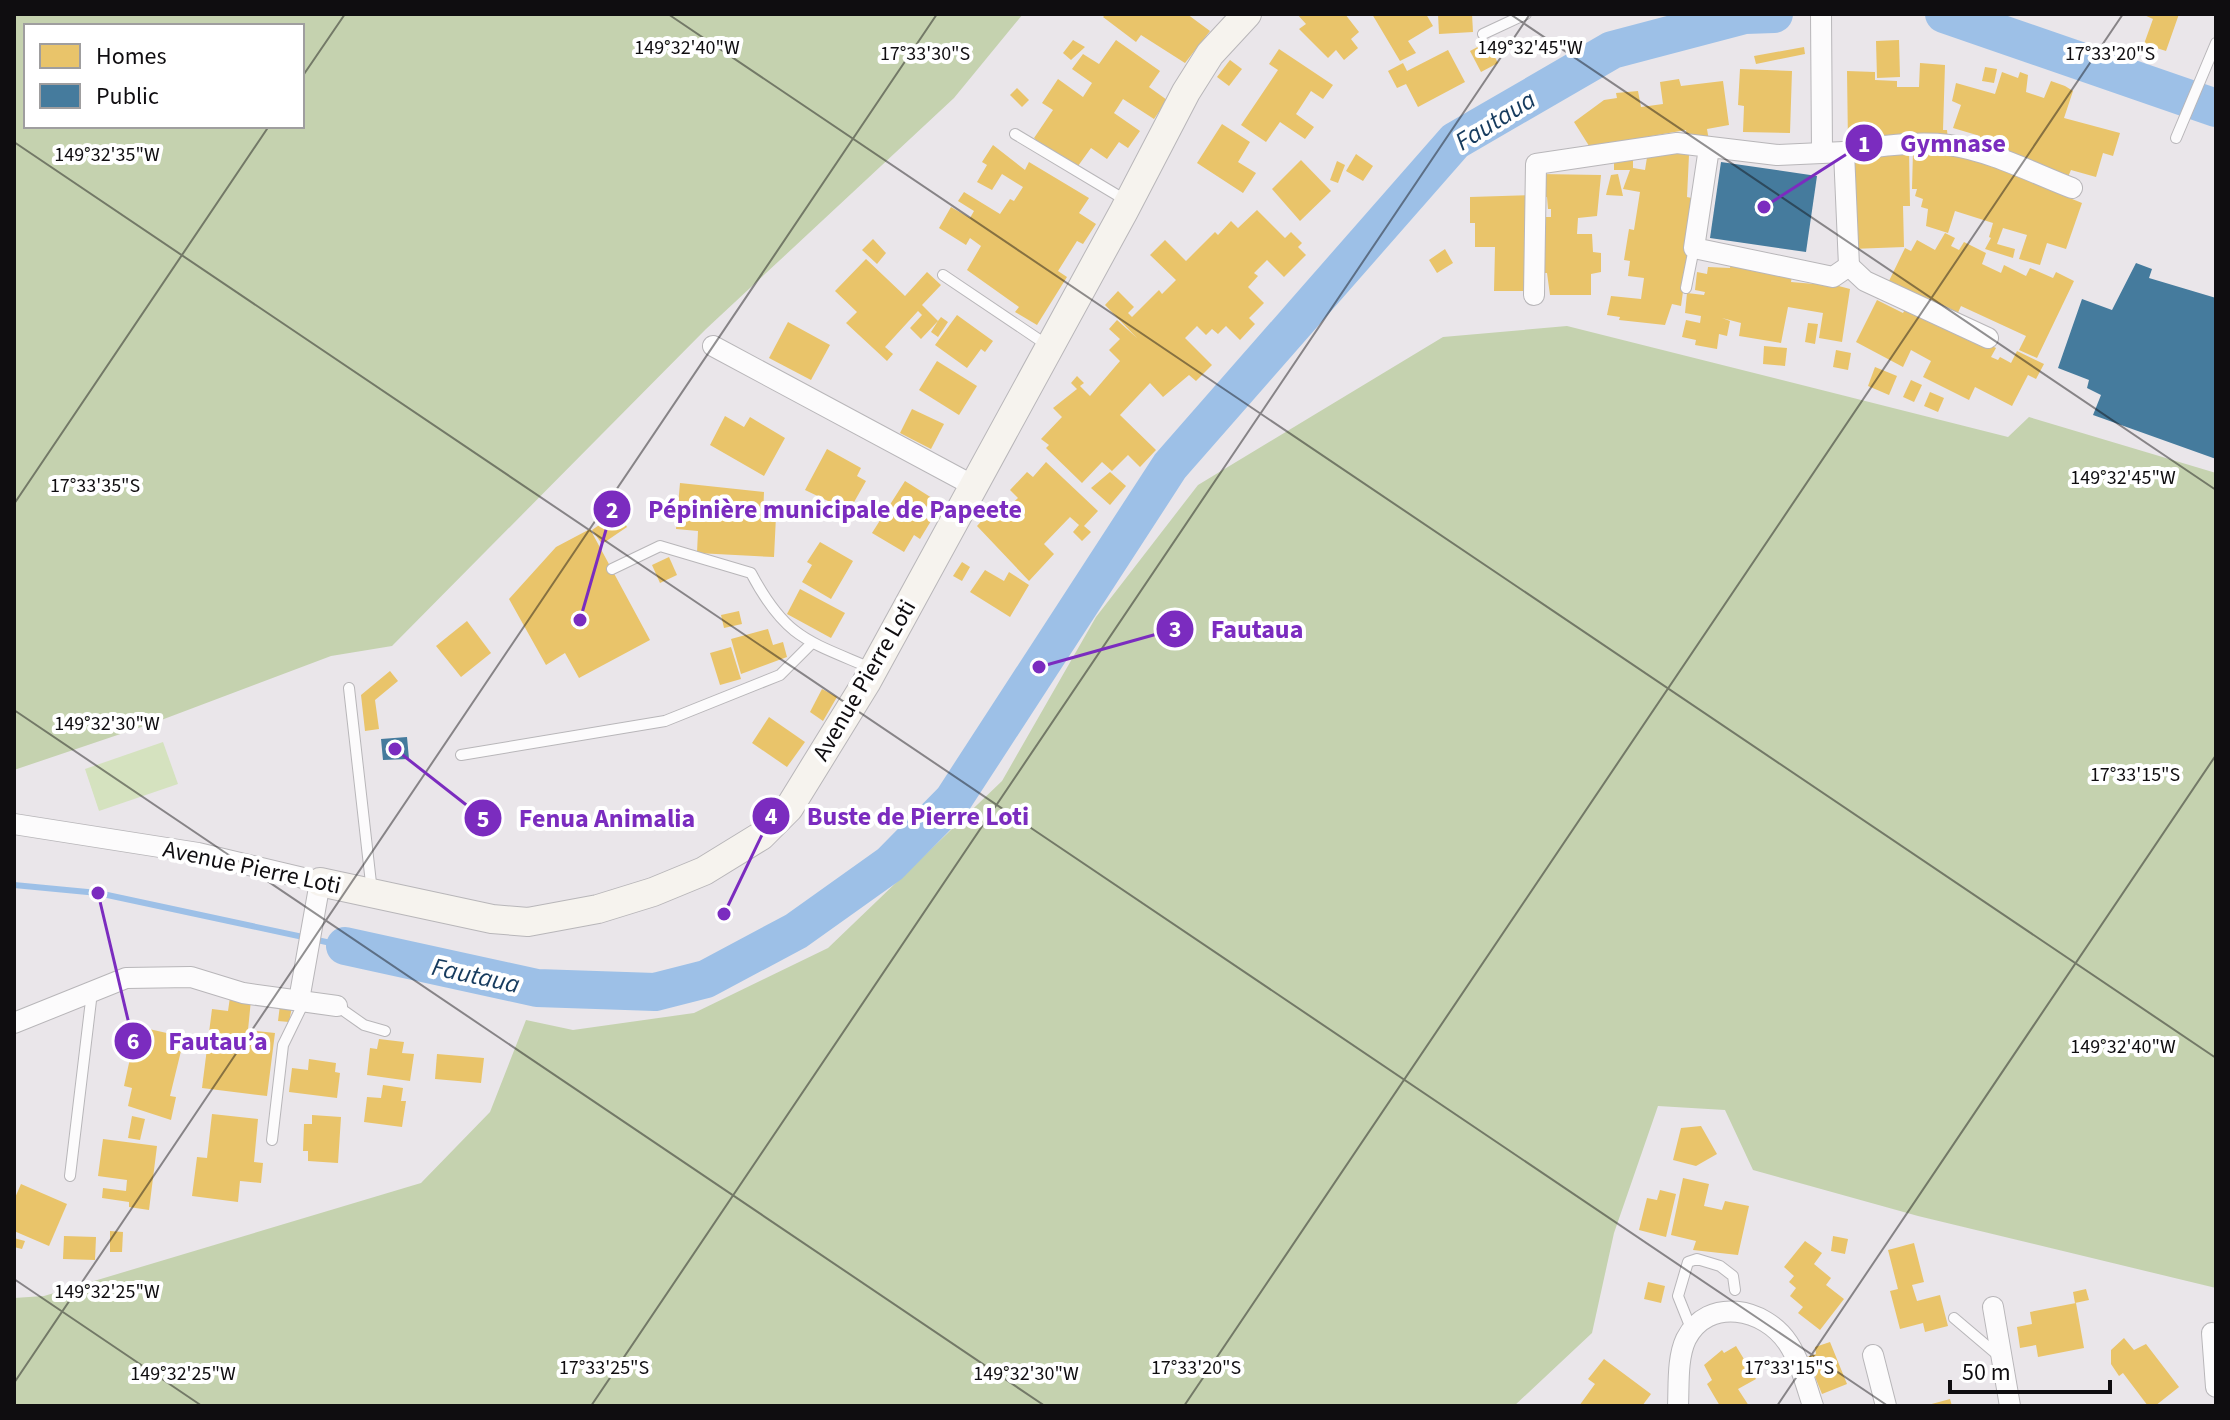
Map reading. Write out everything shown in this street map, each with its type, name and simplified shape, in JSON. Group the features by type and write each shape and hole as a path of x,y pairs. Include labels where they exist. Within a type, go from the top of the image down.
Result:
{"main road":[{"name":"Avenue Pierre Loti","path":"320,882 492,919 528,922 598,909 704,871 761,836 789,808 873,669 1210,54 1247,14"}],"street":[{"path":"1821,14 1822,152"},
{"path":"1534,295 1536,164 1677,143 1777,155 1946,145 1994,158 2072,188"},
{"path":"1709,148 1694,248 1833,277 1849,266"},
{"path":"1844,152 1849,266 1865,281 1988,338"},
{"path":"713,346 972,485"},
{"name":"Avenue Pierre Loti","path":"14,824 198,853 320,882"},
{"path":"302,1000 320,882"},
{"path":"14,1023 126,978 191,977 243,993 337,1006"},
{"path":"1993,1307 2010,1406"},
{"path":"1678,1406 1685,1341 1706,1317 1736,1310 1751,1313 1787,1342 1813,1406"},
{"path":"2212,1333 2216,1387"},
{"path":"1873,1355 1886,1406"}],"lane":[{"path":"1483,34 1526,14"},
{"path":"2176,138 2216,43"},
{"path":"1015,134 1129,202"},
{"path":"1686,288 1694,248"},
{"path":"943,275 1049,346"},
{"path":"612,569 660,546 751,573 771,611 812,643 873,669"},
{"path":"461,755 665,721 780,675 812,643"},
{"path":"349,688 372,894"},
{"path":"70,1176 92,990"},
{"path":"272,1140 283,1045 302,1000"},
{"path":"337,1006 364,1025 385,1031"},
{"path":"1692,1331 1678,1296 1688,1262 1697,1259 1720,1266 1733,1276 1735,1290"},
{"path":"1954,1318 2002,1358"}],"green space":[{"path":"14,14 1023,14 954,98 706,329 392,646 331,656 156,722 14,770"},
{"path":"1567,326 2008,437 2029,417 2216,473 2216,1288 1918,1216 1753,1170 1725,1110 1658,1106 1614,1233 1592,1333 1514,1406 14,1406 14,1298 44,1296 421,1183 490,1112 526,1020 573,1030 694,1013 828,948 1002,781 1096,617 1198,485 1443,337"},
{"path":"163,742 178,784 99,811 85,769"}],"building: Homes":[{"path":"1106,14 1187,14 1210,31 1185,63 1141,35 1136,42 1103,17"},
{"path":"1297,14 1345,14 1359,32 1351,39 1358,48 1344,60 1336,50 1328,58 1299,29 1306,24"},
{"path":"1372,14 1426,14 1433,26 1408,41 1416,53 1400,61"},
{"path":"1438,14 1472,14 1473,32 1439,34"},
{"path":"2142,14 2179,14 2166,51 2144,44 2153,19"},
{"path":"1073,40 1085,47 1071,60 1063,53"},
{"path":"1116,40 1160,71 1149,87 1167,100 1154,119 1123,99 1114,113 1140,131 1128,148 1119,142 1107,159 1091,148 1078,166 1047,150 1034,138 1053,110 1042,103 1058,79 1083,97 1092,83 1072,69 1083,54 1099,64"},
{"path":"1899,40 1900,77 1877,78 1876,41"},
{"path":"1487,42 1498,63 1481,72 1470,51"},
{"path":"1804,47 1805,54 1756,64 1754,56"},
{"path":"1279,49 1333,85 1323,99 1311,91 1296,114 1314,127 1305,139 1280,122 1266,142 1241,125 1278,70 1269,64"},
{"path":"1448,50 1465,82 1418,107 1406,84 1397,88 1388,71 1403,63 1407,71"},
{"path":"1230,60 1242,69 1229,86 1217,77"},
{"path":"1920,63 1945,65 1943,130 1947,130 1948,140 1848,144 1847,71 1875,72 1875,80 1897,81 1897,87 1919,87"},
{"path":"1985,67 1997,69 1994,83 1982,81"},
{"path":"1740,69 1792,71 1790,133 1743,132 1744,106 1738,105"},
{"path":"2002,72 2018,78 2020,72 2028,75 2026,92 2044,98 2051,81 2065,86 2073,91 2064,118 2120,133 2113,156 2103,153 2096,177 2071,170 2067,179 1977,147 1980,136 1953,128 1961,105 1952,101 1956,83 1995,94"},
{"path":"1679,79 1681,86 1723,81 1729,125 1707,129 1709,141 1687,136 1686,130 1646,137 1647,141 1606,143 1591,149 1574,122 1604,100 1617,98 1616,93 1638,91 1641,107 1663,104 1660,82"},
{"path":"1017,88 1029,100 1022,107 1010,95"},
{"path":"1222,124 1250,142 1238,162 1256,173 1243,193 1197,163"},
{"path":"993,145 1025,170 1029,162 1089,198 1079,213 1096,224 1083,244 1077,241 1058,271 1067,277 1037,325 1015,312 1019,307 967,270 981,246 970,238 966,245 939,228 951,207 970,218 974,211 958,201 964,192 1000,214 1010,199 1014,201 1023,187 1002,174 992,190 977,182 987,165 982,162"},
{"path":"1949,149 2082,203 2066,249 2047,243 2040,265 2019,259 2027,235 2003,228 1997,244 2015,249 2013,258 1985,249 1991,238 1993,223 1955,211 1948,233 1926,226 1928,209 1921,207 1923,199 1915,196 1917,189 1912,189 1913,151"},
{"path":"1648,151 1689,155 1687,197 1696,199 1681,306 1672,304 1665,325 1619,320 1620,317 1607,315 1611,296 1641,299 1644,278 1628,276 1630,261 1624,260 1629,229 1634,230 1640,192 1623,189 1630,170 1614,170 1614,157 1633,160 1633,168 1645,170"},
{"path":"1909,151 1910,206 1903,206 1904,247 1852,249 1850,154"},
{"path":"1356,154 1373,166 1363,181 1346,171"},
{"path":"1301,160 1331,191 1300,221 1272,189"},
{"path":"1337,161 1345,165 1338,183 1330,180"},
{"path":"1540,174 1601,175 1597,216 1578,218 1577,234 1592,234 1593,252 1601,253 1601,272 1591,274 1591,295 1550,295 1547,273 1539,273 1540,217 1551,217 1547,197 1540,197"},
{"path":"1618,174 1623,196 1606,195 1611,175"},
{"path":"1532,195 1531,291 1494,291 1495,247 1475,247 1475,223 1470,223 1470,197"},
{"path":"1257,210 1285,238 1291,232 1302,243 1298,247 1306,255 1284,277 1267,260 1254,273 1258,276 1248,287 1264,303 1249,318 1255,324 1240,340 1226,326 1218,334 1212,329 1206,335 1197,326 1185,338 1212,365 1196,381 1189,375 1163,397 1150,383 1120,415 1156,450 1140,467 1128,455 1112,471 1102,462 1082,483 1046,448 1049,445 1041,439 1062,417 1053,408 1077,389 1071,383 1077,376 1084,383 1080,386 1090,396 1120,361 1109,350 1120,339 1109,329 1117,320 1137,338 1105,305 1118,291 1134,307 1128,313 1132,317 1159,290 1162,294 1176,280 1150,255 1165,240 1186,261 1215,232 1218,235 1231,221 1238,228"},
{"path":"1945,233 1955,238 1951,246 1959,250 1964,242 1986,253 1982,264 2001,273 2004,265 2026,276 2030,268 2053,278 2056,272 2074,281 2037,358 2019,350 2026,336 1961,306 1956,317 1888,283 1905,248 1911,251 1917,240 1935,250"},
{"path":"873,239 886,253 877,264 862,250"},
{"path":"1445,249 1453,263 1437,273 1429,260"},
{"path":"866,259 905,296 927,272 941,285 922,305 938,321 921,339 910,328 922,315 918,311 885,347 893,354 887,361 846,323 857,312 835,291"},
{"path":"1731,259 1793,270 1791,282 1815,284 1816,280 1850,289 1842,342 1819,338 1823,313 1788,307 1781,343 1739,336 1741,323 1722,318 1730,321 1727,336 1719,334 1717,349 1695,345 1696,340 1682,337 1686,320 1700,323 1701,316 1685,313 1687,293 1704,295 1705,292 1695,290 1697,272 1707,274 1708,267 1730,268"},
{"path":"1877,300 1903,313 1908,304 1996,348 1991,357 1998,360 2000,357 2011,363 2017,351 2044,364 2036,379 2028,375 2012,406 1975,387 1969,400 1923,377 1931,361 1911,350 1903,367 1856,342"},
{"path":"957,315 993,341 985,352 981,349 967,368 935,345"},
{"path":"941,317 948,322 938,337 931,332"},
{"path":"788,322 830,345 811,380 769,358"},
{"path":"1808,323 1818,324 1815,344 1805,342"},
{"path":"1764,346 1787,348 1785,366 1763,364"},
{"path":"1836,350 1851,353 1848,370 1833,367"},
{"path":"937,361 977,386 959,415 919,390"},
{"path":"1875,367 1897,376 1889,395 1868,386"},
{"path":"1911,380 1922,385 1914,402 1903,397"},
{"path":"1930,392 1944,398 1938,412 1924,406"},
{"path":"912,409 944,424 931,449 900,433"},
{"path":"725,416 744,427 750,417 785,438 764,476 710,445"},
{"path":"827,449 861,468 857,476 866,481 849,511 805,490"},
{"path":"1046,462 1098,511 1084,526 1091,532 1082,541 1073,532 1079,525 1070,517 1044,544 1054,554 1029,581 977,526 999,502 1006,509 1018,498 1010,490 1027,472 1033,477"},
{"path":"1110,472 1126,486 1110,505 1091,488"},
{"path":"905,481 932,498 921,515 931,521 920,539 914,535 904,552 872,533"},
{"path":"680,483 764,492 763,516 776,516 774,557 697,553 698,531 676,529"},
{"path":"618,512 627,527 602,544 592,530"},
{"path":"590,529 650,640 579,678 565,653 546,665 509,599 556,547"},
{"path":"820,542 853,561 831,599 802,582 812,565 807,562"},
{"path":"669,557 677,575 660,583 652,565"},
{"path":"962,562 970,567 962,581 953,576"},
{"path":"985,570 1004,581 1009,572 1029,585 1010,617 970,592"},
{"path":"800,589 845,613 831,638 787,614"},
{"path":"739,611 742,624 724,628 721,615"},
{"path":"467,621 491,653 461,677 436,646"},
{"path":"768,629 773,645 783,642 787,657 741,674 731,639"},
{"path":"731,647 741,679 720,685 710,653"},
{"path":"390,671 398,681 375,700 379,729 365,731 361,695"},
{"path":"822,689 837,697 823,721 810,712"},
{"path":"769,717 805,742 787,767 752,743"},
{"path":"230,997 251,1000 248,1030 275,1033 267,1096 202,1088 212,1009 228,1011"},
{"path":"280,1005 292,1007 289,1022 278,1021"},
{"path":"149,1029 180,1036 176,1051 181,1051 170,1096 176,1097 171,1120 128,1106 132,1088 124,1086 134,1040 146,1043"},
{"path":"379,1039 404,1042 402,1053 414,1054 410,1081 367,1075 370,1048 377,1049"},
{"path":"437,1054 484,1058 481,1083 435,1079"},
{"path":"309,1059 336,1063 335,1072 340,1073 337,1098 289,1092 292,1068 308,1070"},
{"path":"383,1085 403,1088 401,1101 406,1101 402,1127 364,1122 367,1097 381,1098"},
{"path":"212,1114 258,1119 254,1162 263,1163 261,1183 240,1181 238,1202 192,1196 197,1157 207,1158"},
{"path":"312,1115 341,1117 338,1163 308,1161 308,1151 303,1151 304,1124 312,1124"},
{"path":"132,1116 145,1119 140,1140 128,1138"},
{"path":"1701,1126 1717,1154 1696,1166 1673,1160 1681,1128"},
{"path":"103,1139 157,1146 149,1210 129,1207 129,1202 102,1198 103,1188 126,1191 127,1180 98,1176"},
{"path":"1683,1178 1709,1184 1704,1206 1722,1210 1725,1201 1749,1206 1738,1255 1693,1250 1696,1241 1671,1235"},
{"path":"21,1184 67,1204 49,1246 14,1231 14,1200"},
{"path":"1660,1190 1676,1194 1666,1237 1639,1230 1647,1198 1657,1200"},
{"path":"110,1231 123,1232 122,1252 110,1252"},
{"path":"64,1236 96,1237 95,1260 63,1259"},
{"path":"1833,1236 1848,1239 1845,1254 1831,1251"},
{"path":"14,1238 25,1241 22,1249 14,1247"},
{"path":"1805,1241 1822,1253 1814,1264 1831,1278 1826,1285 1844,1299 1820,1330 1798,1313 1803,1307 1790,1296 1796,1288 1789,1282 1794,1276 1784,1267"},
{"path":"1914,1243 1924,1282 1912,1285 1917,1301 1940,1295 1948,1326 1925,1332 1923,1323 1900,1329 1890,1291 1898,1289 1888,1250"},
{"path":"1648,1282 1665,1286 1661,1303 1644,1299"},
{"path":"2086,1289 2089,1300 2075,1303 2073,1292"},
{"path":"2076,1303 2084,1348 2038,1357 2036,1345 2020,1348 2017,1327 2032,1324 2030,1312"},
{"path":"2124,1338 2134,1350 2146,1344 2179,1387 2155,1406 2148,1406 2123,1373 2119,1376 2111,1364 2111,1350"},
{"path":"1830,1342 1847,1384 1822,1394 1807,1357 1816,1354 1815,1347"},
{"path":"1736,1346 1756,1379 1738,1389 1749,1406 1720,1406 1707,1384 1712,1380 1704,1365 1722,1350 1724,1353"},
{"path":"1604,1359 1651,1394 1642,1406 1579,1406 1595,1384 1588,1379"},
{"path":"1950,1399 1952,1406 1928,1406 1928,1405"}],"building: Public":[{"path":"1721,162 1817,176 1806,252 1710,238"},
{"path":"2136,263 2152,269 2149,278 2216,298 2216,459 2093,415 2101,395 2087,388 2089,380 2058,368 2082,299 2112,310"},
{"path":"407,737 409,759 383,760 381,739"}],"waterway":[{"name":"Fautaua","path":"345,946 537,988 655,992 706,979 796,931 890,864 953,800 1170,466 1455,141 1612,50 1745,15 1774,14"},
{"name":"Fautaua","path":"1944,14 2216,108"},
{"path":"14,885 98,893 345,946"}],"place":[{"name":"Gymnase","path":"1764,207"},
{"name":"Pépinière municipale de Papeete","path":"580,620"},
{"name":"Fautaua","path":"1039,667"},
{"name":"Fenua Animalia","path":"395,749"},
{"name":"Fautau’a","path":"98,893"},
{"name":"Buste de Pierre Loti","path":"724,914"}]}
